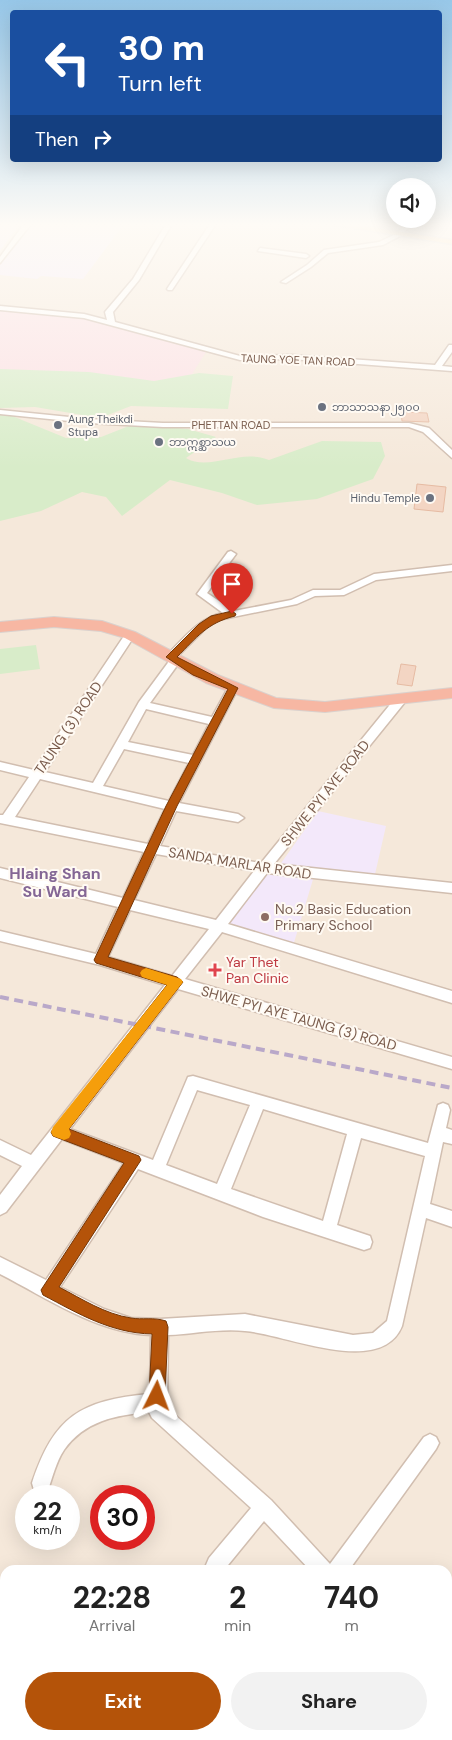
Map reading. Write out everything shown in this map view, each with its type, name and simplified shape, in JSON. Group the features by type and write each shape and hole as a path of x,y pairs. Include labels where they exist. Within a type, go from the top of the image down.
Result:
{"highway":[{"path":"0,627 54,622 102,626 130,636 197,672 233,688 260,699 290,705 334,706 452,693"}],"street":[{"path":"94,318 109,312 115,305"},
{"name":"TAUNG YOE TAN ROAD","path":"0,308 45,311 94,318 112,325 240,358 291,357 452,369"},
{"path":"109,312 112,325"},
{"path":"437,368 452,348"},
{"name":"PHETTAN ROAD","path":"0,412 89,421 163,425 409,426 426,430 452,455"},
{"path":"230,554 202,594 232,614"},
{"path":"96,788 143,705 174,659 202,626 214,618 294,602 313,593 350,590 374,577 452,568"},
{"name":"TAUNG (3) ROAD","path":"3,820 37,775 130,636"},
{"path":"100,960 172,806 233,688"},
{"name":"SHWE PYI AYE ROAD","path":"0,1207 264,868 401,699"},
{"path":"143,705 216,722"},
{"path":"122,745 196,760"},
{"path":"0,766 172,806 238,818"},
{"name":"SANDA MARLAR ROAD","path":"3,820 152,849 264,868 452,888"},
{"path":"0,873 127,902 220,926 452,997"},
{"name":"SHWE PYI AYE TAUNG (3) ROAD","path":"0,936 100,960 452,1063"},
{"path":"157,1169 193,1082 434,1152"},
{"path":"222,1194 259,1101"},
{"path":"0,1265 101,1317 131,1326 160,1327 245,1322 354,1344 377,1341 394,1326 434,1152 445,1135 443,1110"},
{"path":"328,1230 356,1128"},
{"path":"58,1132 222,1194 364,1242"},
{"path":"0,1148 34,1164"},
{"path":"48,1290 134,1160"},
{"path":"422,1209 452,1219"},
{"path":"160,1327 158,1412 166,1422 264,1507 318,1565"},
{"path":"41,1483 47,1461 61,1439 81,1419 130,1403 157,1402"},
{"path":"341,1565 430,1443"},
{"path":"216,1565 264,1507"}],"shaded area":[{"path":"0,305 452,305 452,1565 0,1565"},
{"path":"0,310 83,317 206,352 180,393 0,386"},
{"path":"318,811 386,826 373,883 279,866"},
{"path":"268,870 314,876 293,946 223,931"}],"green space":[{"path":"0,369 89,372 154,381 199,373 233,376 228,409 131,406 100,418 35,407 0,408"},
{"path":"0,411 66,438 101,437 134,424 188,429 216,437 186,458 195,462 205,463 247,457 269,460 322,441 381,442 385,456 373,479 317,499 257,505 222,493 170,480 122,516 106,497 82,492 41,511 0,521"},
{"path":"36,645 40,669 0,674 0,649"}],"building":[{"path":"401,412 427,413 429,422 402,421"},
{"name":"Hindu Temple","path":"417,484 446,487 443,512 414,509"},
{"path":"401,664 416,666 412,686 397,684"}],"railway":[{"path":"0,997 452,1088"}],"slow traffic":[{"path":"64,1134 58,1132 177,982 146,973"}],"place":[{"name":"ဘာသာသနာ၂၅၀၀","path":"322,407"},
{"name":"Aung Theikdi Stupa","path":"58,425"},
{"name":"ဘာဣစ္ဆာသယ","path":"159,442"},
{"name":"Hindu Temple","path":"430,498"},
{"name":"No.2 Basic Education Primary School","path":"265,917"},
{"name":"Yar Thet Pan Clinic","path":"215,970"}],"district":[{"name":"Hlaing Shan Su Ward","path":"55,882"}],"route":[{"path":"157,1396 160,1327 131,1326 101,1317 48,1290 134,1160 58,1132 177,982 100,960 172,806 233,688 212,680 171,657 202,626 214,618 232,614"}]}
